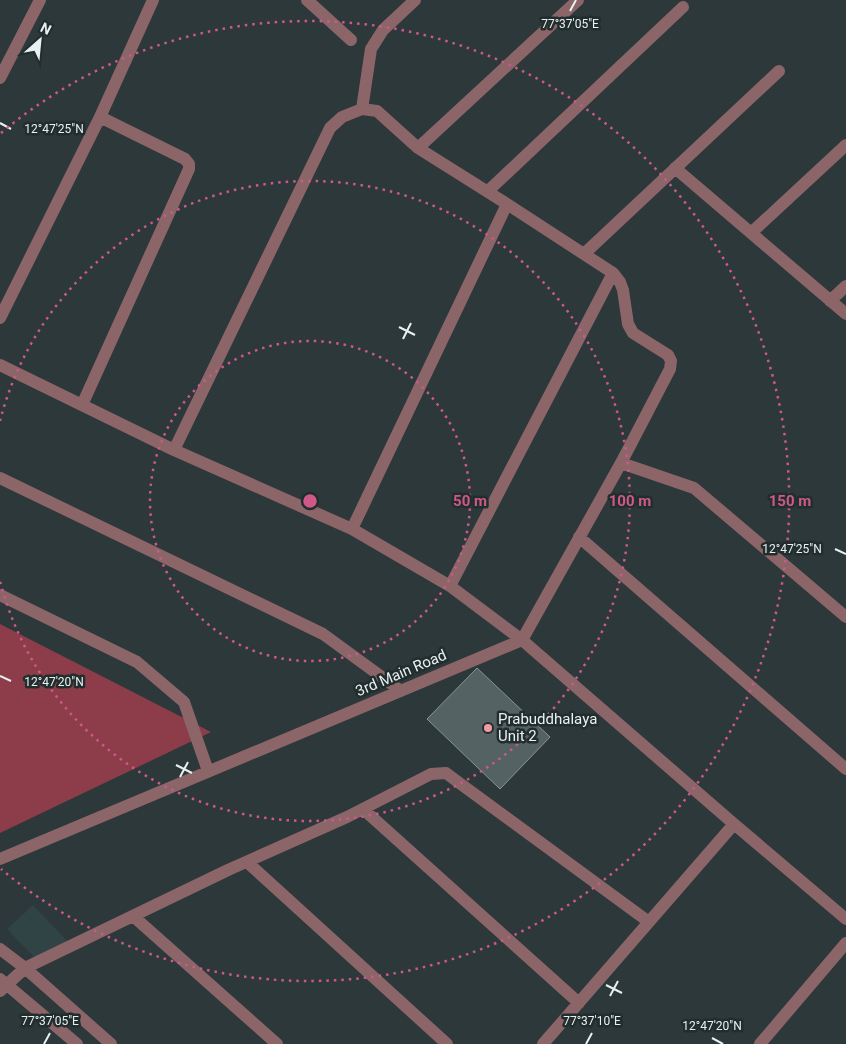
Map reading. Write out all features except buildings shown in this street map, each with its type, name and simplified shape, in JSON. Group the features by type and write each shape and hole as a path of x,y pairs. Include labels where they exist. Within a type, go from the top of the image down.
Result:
{"street":[{"path":"0,78 40,0"},
{"path":"0,318 100,117 153,0"},
{"path":"307,0 351,40"},
{"path":"362,109 371,49 383,30 415,0"},
{"path":"418,148 578,0"},
{"path":"488,191 683,7"},
{"path":"584,254 779,71"},
{"path":"174,450 330,128 342,117 362,109 377,111 418,148 488,191 613,273 623,290 628,324 633,333 668,355 671,361 670,369 580,537 522,640"},
{"path":"82,405 189,169 189,164 185,159 100,117"},
{"path":"751,233 846,145"},
{"path":"675,168 846,314"},
{"path":"352,529 507,204"},
{"path":"450,586 613,273"},
{"path":"830,301 846,286"},
{"path":"0,365 174,450 352,529 450,586 522,640 846,920"},
{"path":"620,462 694,488 846,617"},
{"path":"0,478 323,634 401,691"},
{"path":"580,537 846,769"},
{"path":"0,595 137,662 184,702 208,771"},
{"name":"3rd Main Road","path":"0,858 522,640"},
{"path":"77,1044 2,985 26,968 132,916 363,809 431,774 446,773 649,922"},
{"path":"363,809 580,1003"},
{"path":"543,1044 734,824"},
{"path":"247,862 447,1044"},
{"path":"132,916 277,1044"},
{"path":"760,1044 846,943"},
{"path":"0,950 26,968 111,1044"}],"shaded area":[{"path":"0,624 211,732 0,833"},
{"path":"33,905 68,942 43,966 7,929"}],"place":[{"name":"Prabuddhalaya Unit 2","path":"488,728"}]}
